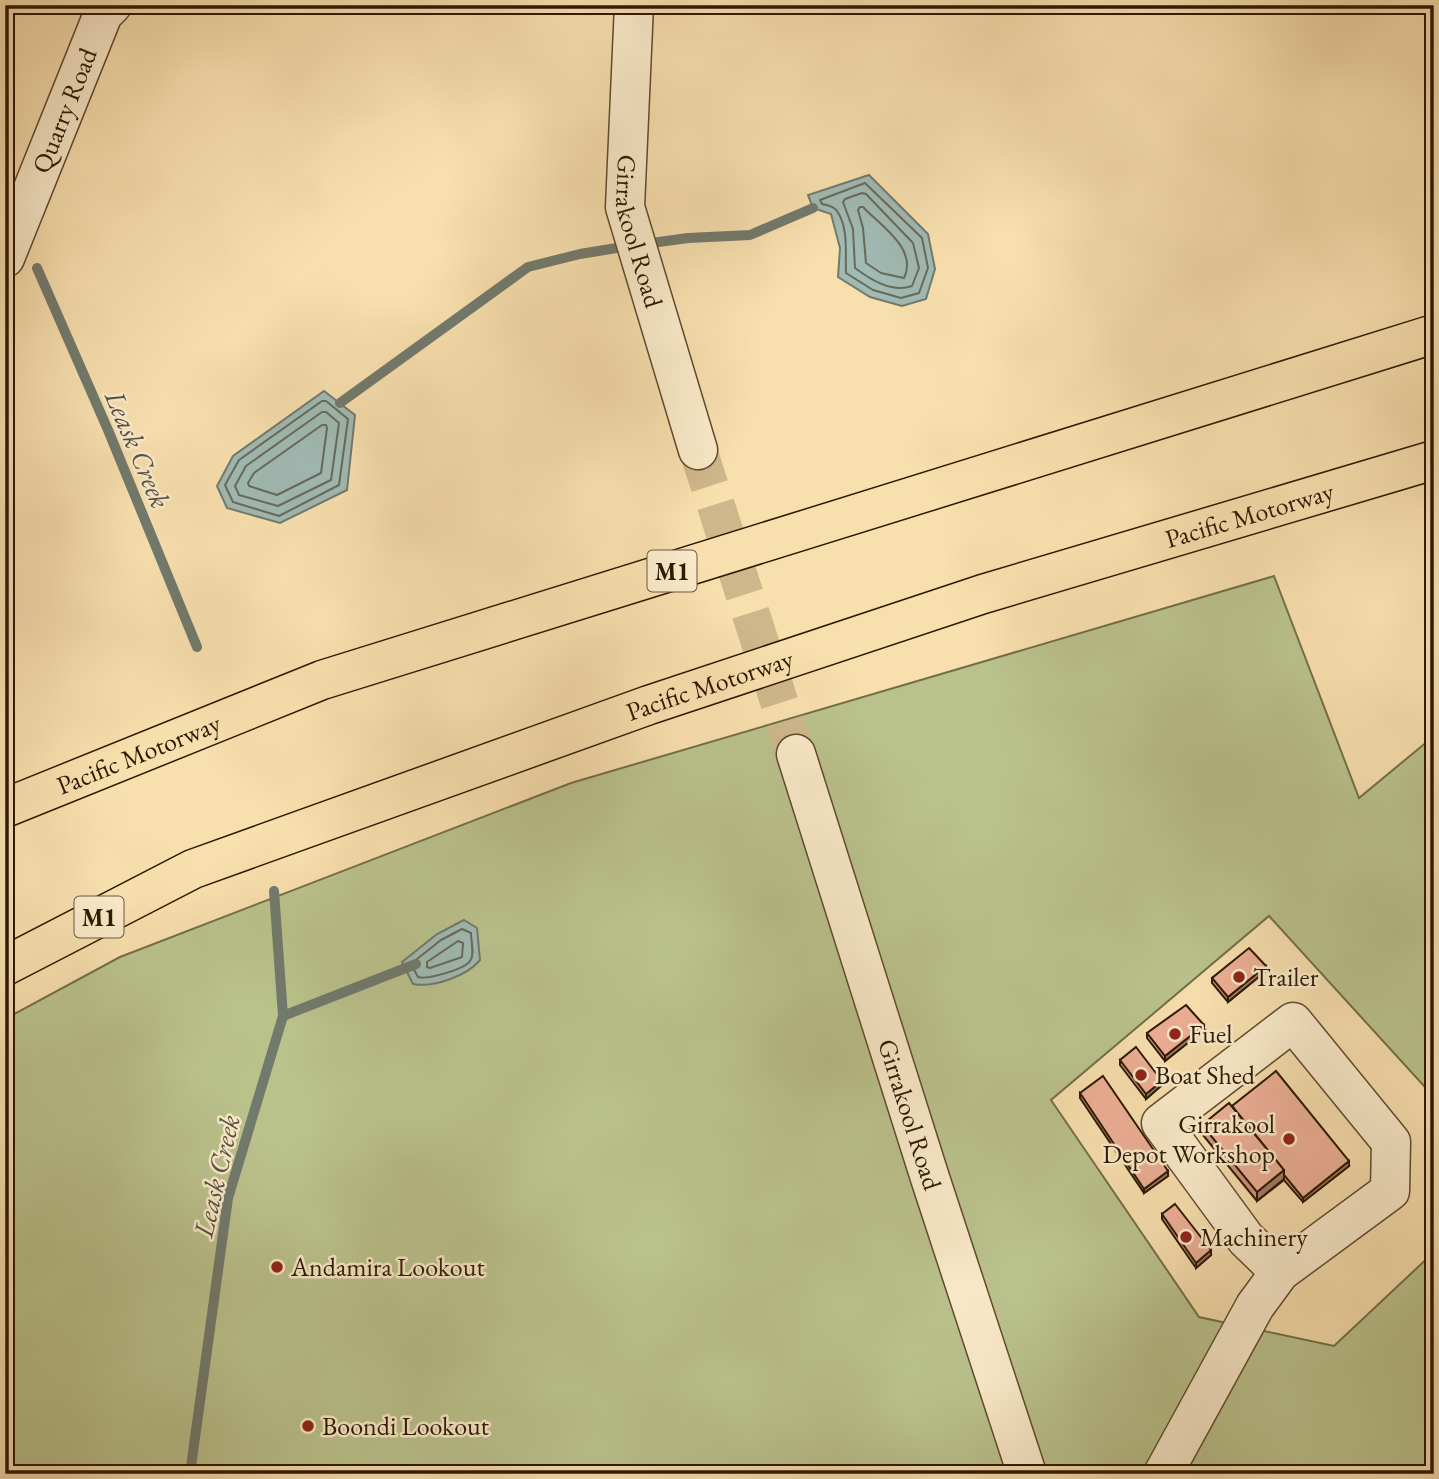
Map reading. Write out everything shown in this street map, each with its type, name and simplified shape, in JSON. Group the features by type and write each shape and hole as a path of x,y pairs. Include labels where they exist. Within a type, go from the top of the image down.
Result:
{"highway":[{"name":"Pacific Motorway","path":"5,808 322,680 1434,334"},
{"name":"Pacific Motorway","path":"5,966 193,869 649,705 983,594 1434,460"}],"street":[{"name":"Quarry Road","path":"5,258 103,14 112,5"},
{"name":"Girrakool Road","path":"634,5 625,207 698,450"},
{"name":"Girrakool Road","path":"796,754 1027,1474"},
{"path":"1163,1474 1255,1306 1280,1272 1390,1191 1391,1142 1293,1022 1161,1123 1245,1239 1280,1272"}],"green space":[{"path":"1274,576 1359,798 1434,736 1434,1097 1269,916 1051,1100 1199,1317 1334,1346 1434,1252 1434,1474 5,1474 5,1019 120,957 571,783"}],"water":[{"path":"869,175 928,234 935,269 926,299 902,306 870,297 838,277 840,248 831,214 813,208 808,195"},
{"path":"324,391 355,415 347,490 280,523 227,508 217,486 233,456"},
{"path":"464,920 477,928 480,960 467,971 449,979 430,984 413,984 402,962 437,934"}],"building":[{"name":"Trailer","path":"1249,948 1266,966 1228,997 1212,978"},
{"name":"Fuel","path":"1186,1005 1204,1025 1165,1056 1147,1033"},
{"name":"Boat Shed","path":"1136,1047 1162,1081 1146,1094 1120,1060"},
{"name":"Girrakool Depot Workshop","path":"1276,1071 1349,1161 1303,1198 1232,1106"},
{"path":"1103,1076 1168,1171 1144,1189 1080,1093"},
{"path":"1229,1103 1284,1170 1257,1192 1202,1125"},
{"name":"Machinery","path":"1175,1204 1211,1250 1196,1263 1162,1214"}],"waterway":[{"path":"644,244 688,238 750,235 813,208"},
{"path":"340,403 528,267 580,254 629,246"},
{"name":"Leask Creek","path":"37,268 108,430 197,647"},
{"name":"Leask Creek","path":"190,1474 228,1198 283,1016 274,891"},
{"path":"283,1016 416,964"}],"tunnel":[{"path":"698,450 796,754"}],"place":[{"name":"Trailer","path":"1239,977"},
{"name":"Fuel","path":"1175,1034"},
{"name":"Boat Shed","path":"1141,1075"},
{"name":"Girrakool Depot Workshop","path":"1289,1139"},
{"name":"Machinery","path":"1186,1237"},
{"name":"Andamira Lookout","path":"277,1267"},
{"name":"Boondi Lookout","path":"308,1426"}]}
